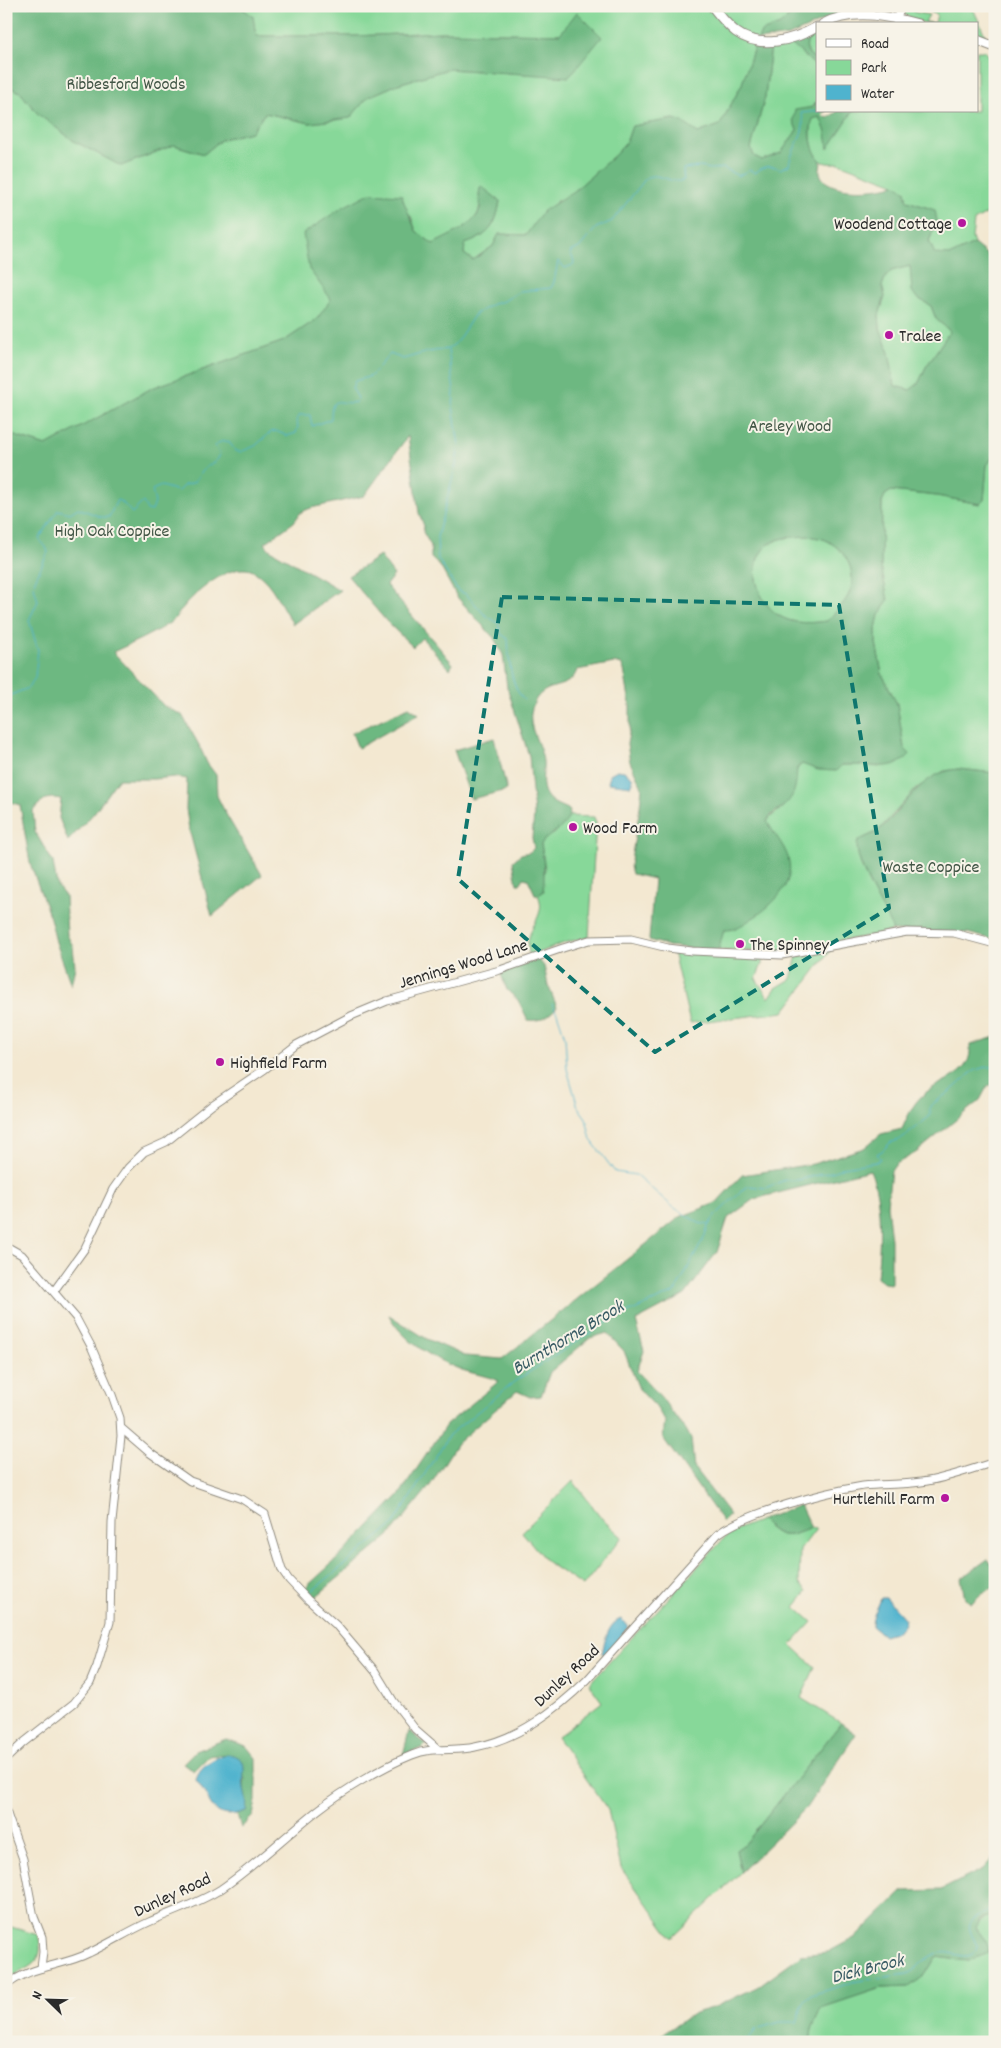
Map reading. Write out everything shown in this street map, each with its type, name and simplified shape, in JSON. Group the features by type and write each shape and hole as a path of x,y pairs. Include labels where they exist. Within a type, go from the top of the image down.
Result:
{"main road":[{"path":"712,6 736,32 754,41 765,42 789,39 816,27"},
{"path":"827,22 845,15 896,18 911,22"},
{"path":"978,40 995,47"}],"street":[{"path":"896,18 903,6"},
{"name":"Jennings Wood Lane","path":"54,1291 85,1248 113,1189 128,1168 144,1152 166,1142 212,1105 265,1069 296,1045 351,1016 387,1001 500,970 554,950 590,940 631,938 668,948 692,951 782,955 907,932 954,933 995,944"},
{"path":"6,1246 22,1255 76,1318 84,1331 112,1395 121,1428 112,1529 111,1609 109,1629 102,1654 90,1684 79,1698 6,1759"},
{"path":"121,1428 150,1453 190,1481 242,1499 265,1514 282,1570 289,1580 336,1625 375,1671 394,1702 414,1729 438,1749"},
{"name":"Dunley Road","path":"6,1986 21,1976 41,1968 72,1961 147,1922 206,1898 241,1874 338,1796 413,1754 438,1749 468,1748 490,1743 526,1728 552,1711 587,1680 718,1534 728,1527 760,1514 843,1490 946,1478 995,1462"},
{"path":"6,1811 24,1859 34,1916 42,1937 41,1968"}],"highlighted area":[{"path":"502,597 839,605 889,908 655,1052 458,879"}],"green space":[{"name":"Ribbesford Woods","path":"6,6 104,6 112,8 239,6 253,16 256,36 355,36 442,32 560,34 577,12 602,37 569,77 448,69 398,84 368,97 350,118 310,123 265,113 251,132 222,139 204,154 174,145 121,166 74,141 38,114 20,92 6,85"},
{"path":"239,6 800,6 780,25 762,32 755,44 742,84 720,125 698,133 674,119 632,126 626,143 615,155 573,192 557,201 526,235 499,234 493,246 473,260 464,254 465,244 480,237 490,229 498,210 500,201 481,187 479,210 472,222 446,238 433,244 416,231 411,216 309,269 332,299 317,319 284,341 152,388 46,446 12,435 6,403 7,369 12,348 6,350 6,85 20,92 38,114 74,141 121,166 174,145 204,154 222,139 251,132 265,113 310,123 350,118 368,97 398,84 448,69 527,74 560,34 442,32 355,36 256,36 252,16"},
{"path":"800,6 849,6 847,10 820,22 816,22 816,24 789,36 758,40 761,32 780,25"},
{"path":"849,6 898,6 889,13 847,10"},
{"path":"905,6 972,6 985,35 978,36 978,22 935,22 937,14 931,13 931,9 915,8 914,12 929,15 925,22 911,19 904,14"},
{"path":"816,31 816,35 809,40 806,47 809,54 816,60 816,66 789,42"},
{"path":"816,35 816,60 809,54 806,47 812,37"},
{"path":"789,42 816,66 816,101 803,114 793,120 797,130 781,153 762,160 754,156 751,148 765,97 771,45"},
{"path":"755,44 771,45 765,97 751,148 754,156 762,160 781,153 797,130 793,120 795,110 813,107 816,102 816,112 825,112 822,115 828,118 837,112 852,112 828,149 826,132 820,117 813,119 811,124 811,141 821,161 820,173 824,180 842,188 854,189 878,188 895,184 905,191 907,201 935,210 937,221 929,241 935,254 951,255 974,244 995,261 995,454 987,465 984,500 980,504 937,496 891,491 885,495 882,502 881,567 888,600 879,615 876,628 876,643 882,674 897,704 904,748 910,754 904,760 888,766 842,765 836,771 818,770 802,764 797,768 795,785 790,799 771,815 767,821 784,848 788,859 790,869 785,887 772,903 756,916 737,928 724,930 718,951 668,946 649,940 654,879 632,874 630,866 642,787 630,762 627,744 630,728 630,704 624,670 622,665 614,663 577,670 574,677 569,681 541,693 532,708 531,723 543,761 544,791 550,800 570,811 566,822 541,844 544,868 543,892 538,895 535,894 528,879 524,878 520,884 517,884 513,861 521,854 530,852 534,848 532,838 534,814 529,756 507,687 503,655 494,638 457,597 440,566 431,558 431,546 423,532 424,526 419,513 408,436 364,496 301,512 294,522 265,543 269,549 340,590 293,624 272,589 262,577 247,569 237,570 227,573 208,584 168,624 113,652 164,706 182,715 207,763 216,775 217,796 227,816 262,875 212,916 189,829 186,809 187,779 175,777 118,779 94,813 68,841 59,818 61,799 52,798 45,800 33,811 35,832 53,862 57,886 65,896 67,935 73,946 75,967 71,985 30,863 20,805 6,801 6,418 12,435 46,446 152,388 284,341 317,319 331,299 309,269 303,234 343,207 370,193 401,195 416,231 433,244 460,230 473,220 480,209 479,193 481,186 500,201 496,217 490,229 480,237 465,244 464,254 473,260 493,246 499,234 526,235 542,212 573,192 615,155 626,143 632,126 674,119 681,121 698,133 720,125 742,84","holes":["910,266 912,291 916,297 931,306 936,319 950,331 926,367 918,384 910,390 895,386 889,353 880,328 879,315 885,296 882,286 885,278 891,271","810,536 826,540 841,551 849,564 852,578 849,594 845,601 827,621 796,622 778,615 764,601 756,582 757,562 761,553 768,545 777,540"]},
{"path":"978,51 985,51 989,56 995,57 995,209 974,221 972,238 974,244 951,255 935,255 929,241 937,221 929,208 907,201 905,191 895,184 839,163 823,162 819,159 815,154 811,136 813,118 820,117 826,132 828,148 852,112 978,112"},
{"path":"910,266 916,297 931,306 936,319 950,331 926,367 918,384 910,390 895,386 889,353 880,328 879,315 885,297 882,286 885,278 891,271"},
{"path":"995,454 995,773 958,769 944,771 917,788 878,831 858,841 860,862 893,931 784,952 718,950 722,935 769,826 767,822 787,800 798,768 802,764 836,771 842,765 879,767 904,748 897,704 882,674 876,643 876,628 879,615 888,600 881,567 882,502 885,495 891,491 937,496 980,504 984,500 987,465"},
{"path":"810,536 826,540 841,551 851,571 851,586 845,601 827,621 796,622 778,615 764,601 756,582 757,562 761,553 772,542"},
{"path":"380,556 394,575 386,585 453,664 450,669 422,638 413,647 387,622 348,576"},
{"path":"409,707 419,714 358,748 352,733"},
{"path":"494,738 507,790 471,799 454,750"},
{"name":"Waste Coppice","path":"958,769 995,773 995,940 968,933 893,931 870,886 857,849 858,841 879,830 923,784 933,777"},
{"path":"569,816 594,817 596,823 589,937 567,942 530,956 529,939 540,911 538,895 544,891 542,882 545,869 541,844 547,836 554,834"},
{"path":"831,950 784,1012 690,1023 673,952 762,957 762,964 756,979 769,998 776,988 791,979 797,956"},
{"path":"538,959 544,966 548,985 557,1007 544,1018 528,1020 518,1000 507,990 500,972"},
{"path":"995,1037 995,1084 987,1087 980,1100 917,1152 896,1164 891,1171 887,1205 891,1240 891,1284 884,1283 877,1278 880,1238 879,1209 870,1170 754,1199 728,1218 717,1252 685,1295 636,1321 644,1351 637,1371 661,1397 691,1438 694,1468 730,1515 723,1522 663,1438 665,1421 656,1407 639,1389 624,1351 607,1333 590,1338 550,1372 541,1396 530,1397 517,1391 457,1443 429,1487 389,1536 313,1599 303,1590 338,1558 400,1494 446,1425 499,1381 462,1370 430,1355 402,1333 389,1315 427,1339 465,1356 502,1359 680,1217 716,1203 742,1175 813,1164 864,1148 881,1134 902,1129 919,1098 955,1075 967,1064 970,1055 970,1045"},
{"path":"573,1481 604,1521 622,1537 583,1586 547,1562 522,1532"},
{"path":"800,1505 811,1528 795,1534 784,1535 774,1531 761,1520"},
{"path":"761,1520 774,1532 783,1535 816,1529 800,1550 799,1583 807,1592 795,1607 812,1622 791,1645 815,1667 801,1698 841,1723 746,1843 736,1850 741,1872 672,1938 621,1868 608,1810 557,1737 602,1702 589,1684 730,1532"},
{"path":"988,1559 995,1570 995,1587 982,1593 972,1603 965,1599 961,1578"},
{"path":"841,1723 856,1734 806,1808 741,1872 736,1850 746,1843"},
{"path":"409,1731 426,1744 422,1748 403,1755"},
{"path":"226,1739 246,1746 256,1758 256,1801 253,1816 241,1828 237,1814 246,1811 245,1779 228,1754 209,1756 194,1771 183,1763 195,1751"},
{"path":"995,1856 995,1915 980,1919 976,1928 985,1940 989,1953 968,1961 936,1957 925,1975 909,1987 881,1988 821,2008 812,2029 810,2042 651,2042 694,2013 715,2007 757,1987 801,1955 828,1952 856,1937 903,1891 941,1890 983,1869"},
{"path":"995,1915 995,2042 810,2042 812,2029 821,2008 881,1988 909,1987 925,1975 936,1957 968,1961 985,1940 976,1928 977,1925 983,1919"},
{"path":"8,1926 38,1935 40,1953 33,1964 6,1981"}],"water":[{"path":"617,770 624,771 632,777 633,782 631,786 608,783 610,774"},
{"path":"881,1598 886,1598 905,1619 900,1629 884,1636 872,1626"},
{"path":"621,1619 628,1627 614,1646 604,1655 602,1653 604,1643 610,1628"},
{"path":"228,1754 235,1756 243,1762 243,1782 247,1805 246,1811 226,1815 214,1809 196,1780 204,1766"}],"waterway":[{"path":"836,16 837,6"},
{"path":"6,697 28,688 35,678 38,650 29,620 38,601 34,587 35,580 48,552 39,539 58,510 70,513 78,508 101,517 109,517 117,500 122,502 132,513 143,502 147,510 152,511 155,503 152,490 161,486 178,491 184,485 193,482 205,468 217,459 220,454 215,446 220,442 228,441 236,451 240,452 255,446 271,432 276,431 287,436 296,433 298,426 296,421 300,415 310,415 312,426 331,419 331,411 335,403 356,402 358,398 352,388 355,381 371,376 390,354 403,359 448,349 456,343 475,314 493,304 504,301 520,291 551,288 558,261 565,268 573,265 574,261 570,252 579,248 596,228 612,221 647,177 657,176 679,181 684,180 683,169 700,167 711,169 724,168 738,176 749,170 755,173 767,167 780,169 789,165 802,132 803,120 801,113 816,111"},
{"path":"448,350 454,391 453,407 459,445 456,465 437,537 438,559 458,591 466,594 484,614 498,623 501,634 508,639 513,680 524,700"},
{"path":"552,1004 565,1037 567,1069 578,1107 586,1118 591,1140 615,1172 636,1175 673,1207 699,1223 709,1225"},
{"name":"Burnthorne Brook","path":"312,1591 393,1525 449,1435 515,1381 609,1321 675,1292 704,1238 708,1226 715,1216 742,1190 749,1186 765,1188 785,1180 798,1180 835,1171 843,1167 876,1162 881,1159 877,1154 891,1142 905,1136 930,1116 930,1106 971,1073 981,1068 995,1067"},
{"name":"Dick Brook","path":"721,2042 745,2040 756,2029 780,2022 797,2022 804,2002 814,1994 851,1982 907,1974 935,1954 970,1955 978,1947 970,1931 969,1926 971,1922 995,1908"}],"place":[{"name":"Woodend Cottage","path":"962,223"},
{"name":"Tralee","path":"889,335"},
{"name":"Wood Farm","path":"573,827"},
{"name":"The Spinney","path":"740,944"},
{"name":"Highfield Farm","path":"220,1062"},
{"name":"Hurtlehill Farm","path":"945,1498"}],"park label":[{"name":"Areley Wood","path":"790,425"},
{"name":"High Oak Coppice","path":"112,530"}]}
